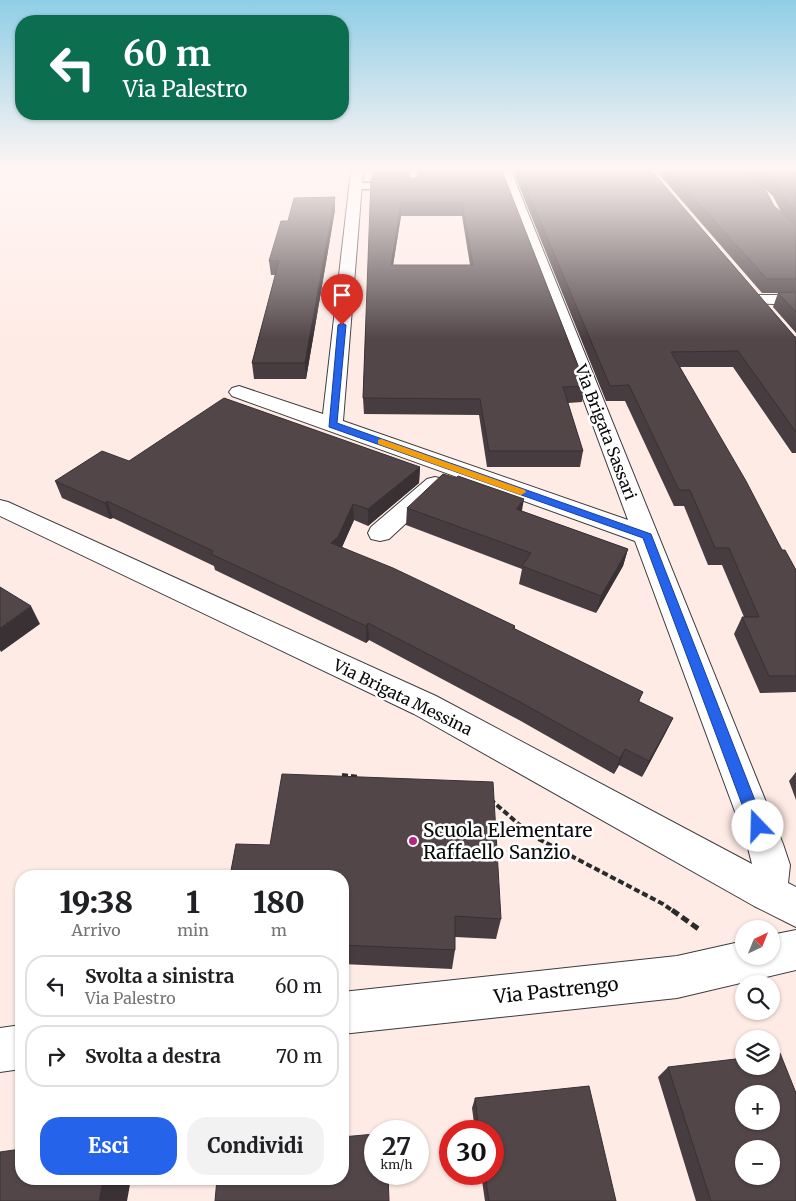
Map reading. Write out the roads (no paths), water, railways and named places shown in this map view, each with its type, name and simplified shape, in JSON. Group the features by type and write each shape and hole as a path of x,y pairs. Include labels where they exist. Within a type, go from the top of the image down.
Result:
{"street":[{"path":"332,425 351,227"},
{"name":"Via Brigata Sassari","path":"527,227 765,844 771,866 768,893"},
{"path":"744,285 768,314"},
{"path":"757,300 796,300"},
{"path":"239,392 647,536"},
{"path":"380,533 452,468"},
{"name":"Via Brigata Messina","path":"0,508 426,705 796,908"},
{"path":"780,953 796,950"},
{"name":"Via Pastrengo","path":"349,1012 677,977 735,963"},
{"path":"0,1050 15,1048"}],"place":[{"name":"Scuola Elementare Raffaello Sanzio","path":"413,841"}]}
